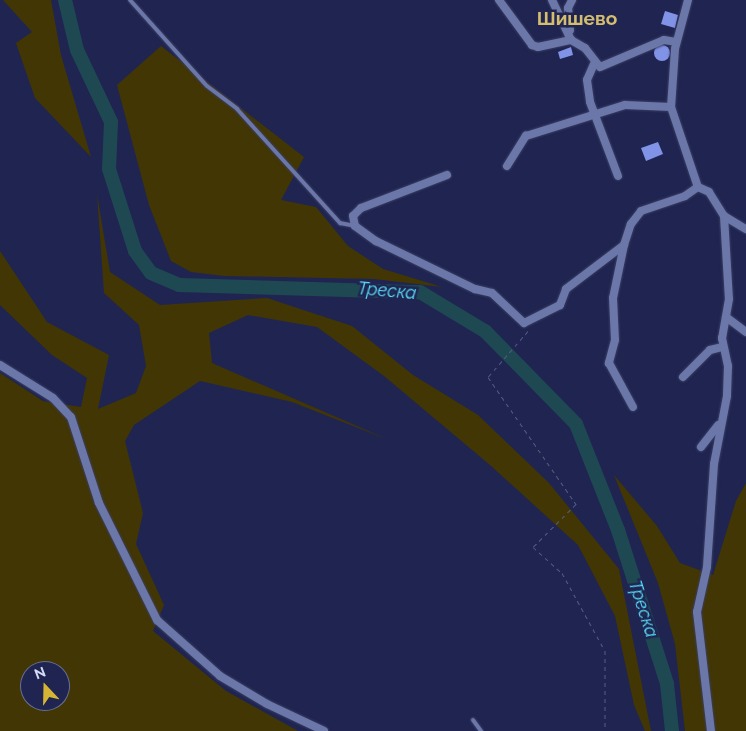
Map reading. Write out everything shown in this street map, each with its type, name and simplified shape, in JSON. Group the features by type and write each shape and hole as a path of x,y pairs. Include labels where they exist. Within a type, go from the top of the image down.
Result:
{"street":[{"path":"500,0 532,45 538,47 571,40"},
{"path":"552,0 571,40 585,48 594,64 600,67 612,64 664,40 676,42"},
{"path":"571,40 568,17 572,0"},
{"path":"688,0 676,42 671,106 698,187 709,192 724,216 746,229"},
{"path":"594,64 587,80 596,116 618,176"},
{"path":"507,166 526,136 596,116 625,105 671,106"},
{"path":"447,175 361,208 352,216 354,226 376,242 475,289 492,293 524,323 560,305 566,289 624,245"},
{"path":"633,407 609,363 614,340 613,298 624,245 631,224 641,211 685,196 698,187"},
{"path":"712,731 697,612 708,561 714,464 728,388 722,347 729,299 724,216"},
{"path":"726,317 746,332"},
{"path":"683,377 710,350 722,347"},
{"path":"0,365 53,398 71,417 99,503 157,620 220,676 267,704 324,731"},
{"path":"701,447 721,418"}],"lane":[{"path":"130,0 207,86 237,109 340,223 354,226"},
{"path":"473,720 481,731"}],"path":[{"path":"528,334 488,377 576,504 533,547 562,573 605,651 605,731"}],"shaded area":[{"path":"3,0 51,0 61,55 91,157 35,98 16,43 32,32"},
{"path":"161,46 304,157 281,200 316,207 348,246 383,269 442,287 374,279 224,276 191,272 171,261 149,205 117,85"},
{"path":"97,194 110,272 160,305 267,298 352,326 413,375 478,415 549,483 619,569 651,731 645,731 634,705 615,616 578,545 490,465 384,376 317,327 248,315 209,333 212,363 389,440 292,402 200,381 134,425 125,441 143,513 136,544 164,605 153,631 226,691 298,731 0,731 0,373 43,401 81,407 87,378 52,355 0,305 0,251 47,322 109,355 98,409 136,393 146,366 139,325 104,293"},
{"path":"614,475 657,526 680,563 713,575 736,501 746,483 746,731 685,731 675,644 658,583"}],"building":[{"path":"665,11 678,15 675,28 661,24"},
{"path":"662,45 670,53 662,61 654,53"},
{"path":"571,47 573,55 560,59 558,52"},
{"path":"658,142 663,154 646,161 641,148"}],"waterway":[{"name":"Треска","path":"65,0 77,50 111,122 109,169 135,251 151,273 179,285 420,292 485,331 576,424 618,530 667,684 672,731"}],"district":[{"name":"Шишево","path":"577,19"}]}
